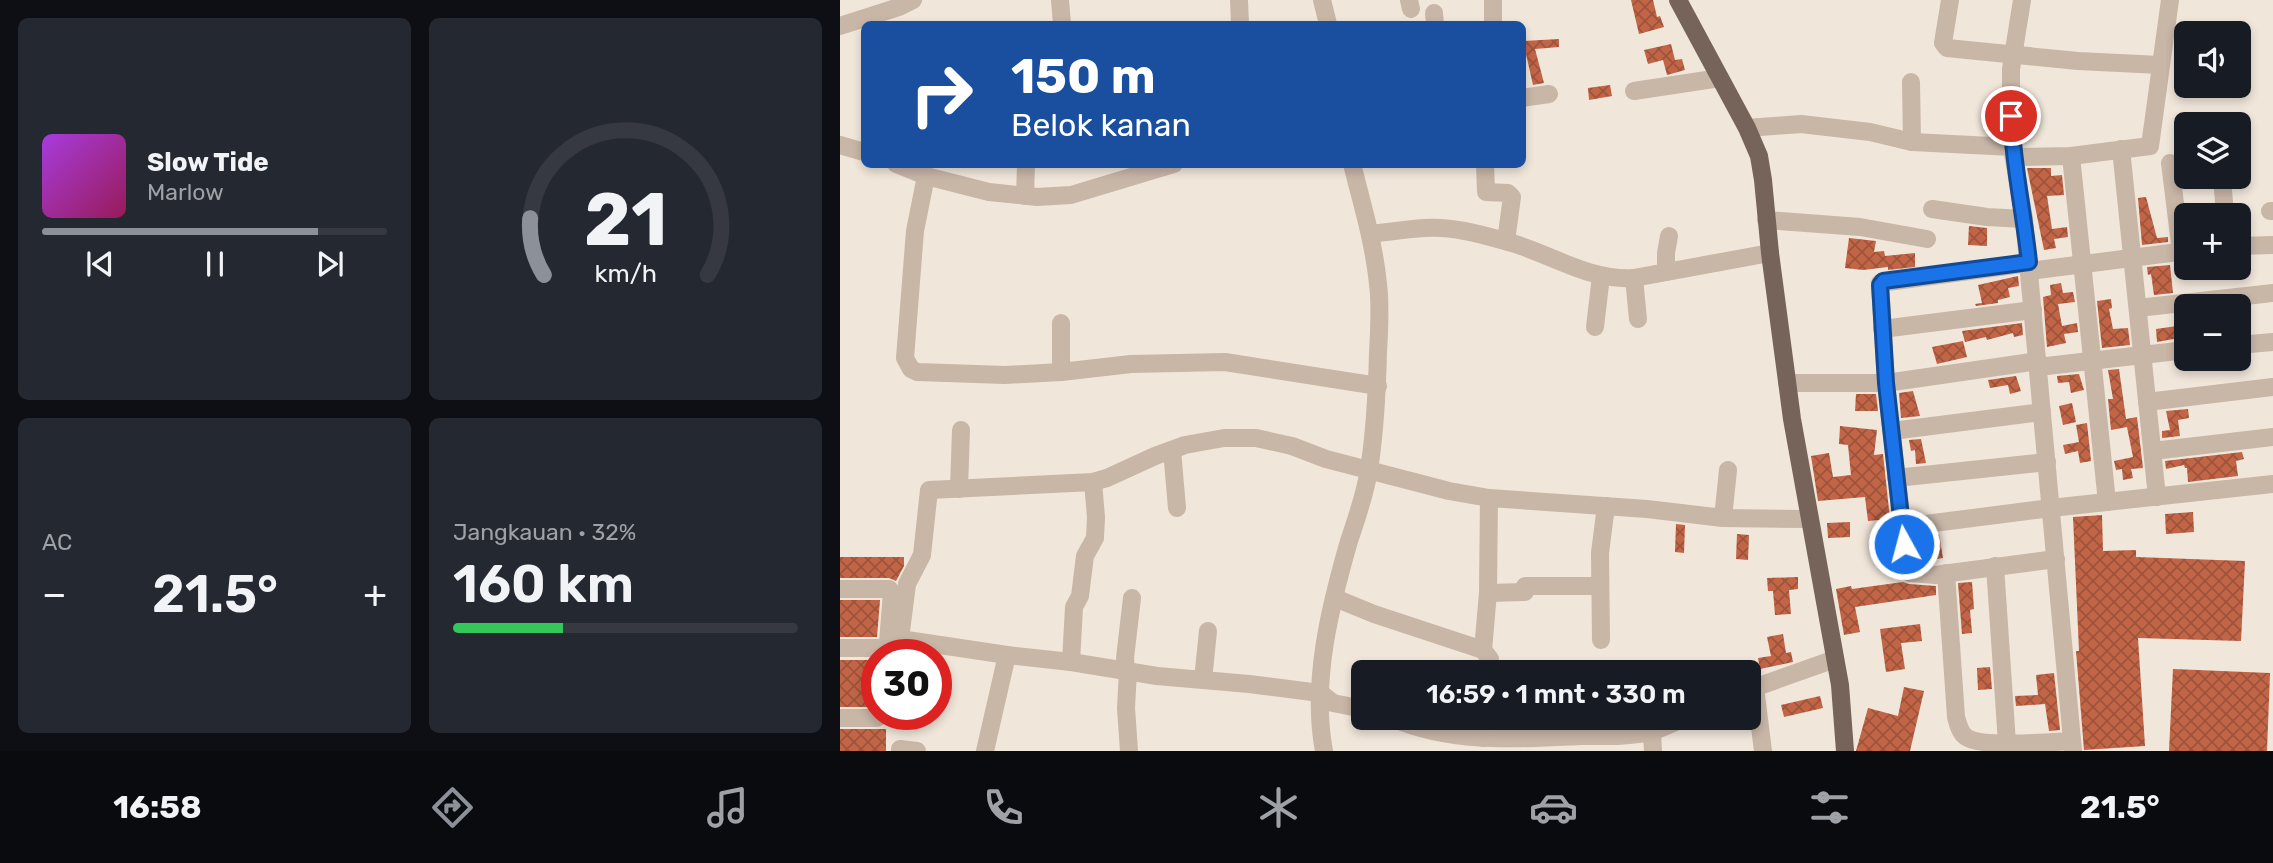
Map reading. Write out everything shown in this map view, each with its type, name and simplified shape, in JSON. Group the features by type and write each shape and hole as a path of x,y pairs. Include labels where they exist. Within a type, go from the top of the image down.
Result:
{"main road":[{"path":"1678,0 1747,128 1759,156 1787,383 1840,685 1845,751"}],"street":[{"path":"1060,0 1062,21"},
{"path":"1239,0 1240,21"},
{"path":"1322,0 1327,21"},
{"path":"1493,0 1493,21"},
{"path":"1950,0 1944,46 1947,48 2014,56 2160,65"},
{"path":"1946,573 1956,718 1961,732 1967,739 2072,746 2029,267 2013,152 2011,69 2022,0"},
{"path":"2150,146 2170,0"},
{"path":"840,26 905,10"},
{"path":"1634,91 1720,78"},
{"path":"1912,82 1912,142"},
{"path":"1526,97 1549,94"},
{"path":"1747,128 1801,124 1870,132 1912,142 2071,156 2150,146 2174,161"},
{"path":"840,145 861,151"},
{"path":"2122,149 2157,497"},
{"path":"2071,156 2108,502"},
{"path":"906,168 926,176 989,192 1025,195 1071,195 1161,168"},
{"path":"1025,195 1026,168"},
{"path":"1324,751 1320,693 1325,646 1350,540 1362,506 1378,386 1379,286 1371,234 1353,168"},
{"path":"1485,168 1486,192 1508,193 1512,197 1506,241"},
{"path":"926,176 915,231 905,358 917,372 1005,374 1061,372 1131,364 1225,362 1378,386"},
{"path":"1932,209 2024,219"},
{"path":"1766,220 1871,228 1927,239"},
{"path":"1371,234 1437,228 1506,241 1616,279 1770,253"},
{"path":"1666,271 1670,236"},
{"path":"2251,246 2273,245"},
{"path":"2056,559 1922,576 1910,573 1907,569 1886,383 1880,283 2174,253"},
{"path":"1595,327 1601,276"},
{"path":"1634,278 1638,319"},
{"path":"2138,307 2273,293"},
{"path":"1882,329 2033,310"},
{"path":"1061,323 1061,372"},
{"path":"2251,344 2273,342"},
{"path":"1787,383 1886,383 2038,364 2174,351"},
{"path":"2147,402 2273,387"},
{"path":"1892,431 2042,412"},
{"path":"959,489 961,430"},
{"path":"2153,451 2273,437"},
{"path":"1351,707 1333,703 1320,693 1157,676 900,639 907,584 922,555 929,489 1094,482 1172,450 1203,441 1256,438 1449,491 1489,498 1723,518 1809,519"},
{"path":"1172,450 1177,508"},
{"path":"1896,478 2047,463"},
{"path":"1723,518 1728,470"},
{"path":"1071,662 1074,607 1080,596 1085,556 1095,538 1094,482"},
{"path":"1902,527 2273,484"},
{"path":"1483,650 1488,593 1489,498"},
{"path":"1601,640 1600,553 1606,506"},
{"path":"1995,566 2007,743"},
{"path":"1488,593 1525,592 1525,586 1599,586"},
{"path":"840,589 889,589 892,598 888,639"},
{"path":"1129,751 1125,657 1132,598"},
{"path":"1335,598 1374,614 1483,650 1490,660"},
{"path":"1203,680 1209,631"},
{"path":"840,648 861,649"},
{"path":"985,751 1007,655"},
{"path":"1761,685 1835,659"},
{"path":"840,718 861,718"},
{"path":"1429,730 1454,736 1528,744 1657,730"},
{"path":"1484,730 1484,738"},
{"path":"1759,730 1763,751"},
{"path":"1652,732 1653,751"}],"building":[{"path":"1631,0 1653,0 1657,17 1660,16 1664,27 1639,34"},
{"path":"1559,39 1559,47 1535,49 1544,83 1533,85 1526,41"},
{"path":"1671,44 1675,60 1682,59 1685,70 1667,75 1663,60 1648,64 1644,50"},
{"path":"1610,85 1612,96 1589,100 1588,88"},
{"path":"2027,168 2051,168 2051,176 2062,175 2064,195 2047,196 2052,229 2067,227 2068,237 2054,239 2056,248 2044,250"},
{"path":"2146,197 2157,238 2168,237 2168,242 2142,245 2138,198"},
{"path":"1969,226 1987,228 1987,246 1968,245"},
{"path":"1849,238 1876,241 1874,252 1884,251 1885,256 1915,253 1915,267 1888,270 1888,267 1863,270 1845,268"},
{"path":"2170,265 2173,293 2154,295 2151,274 2148,275 2147,267"},
{"path":"2018,276 2019,286 2008,288 2010,297 1998,300 1998,303 1976,306 1975,304 1982,303 1978,285"},
{"path":"2061,283 2063,293 2073,292 2075,302 2058,304 2062,326 2077,323 2078,332 2064,334 2066,343 2047,347 2043,297 2051,295 2050,285"},
{"path":"2111,299 2112,308 2109,309 2113,329 2128,328 2130,345 2102,348 2097,301"},
{"path":"2022,323 2023,335 2014,337 2013,333 1965,342 1962,331"},
{"path":"2174,326 2174,339 2157,342 2156,329"},
{"path":"1963,341 1967,357 1937,364 1932,347"},
{"path":"2119,369 2126,419 2137,417 2143,468 2131,469 2133,478 2123,480 2122,469 2116,470 2114,461 2133,457 2127,427 2111,430 2108,399 2113,399 2108,370"},
{"path":"2079,374 2084,390 2071,393 2069,382 2058,383 2057,376"},
{"path":"2016,376 2021,391 2010,394 2008,385 1990,388 1988,380"},
{"path":"1913,391 1920,416 1901,418 1899,393"},
{"path":"1856,394 1876,394 1878,411 1855,411"},
{"path":"2072,403 2076,422 2063,425 2059,406"},
{"path":"2188,409 2189,418 2178,420 2180,436 2162,438 2162,431 2170,430 2166,411"},
{"path":"2087,423 2091,461 2080,463 2078,451 2065,454 2063,445 2079,442 2076,425"},
{"path":"1840,426 1877,430 1874,455 1883,454 1890,519 1868,521 1865,497 1818,501 1811,456 1829,453 1833,477 1851,475 1848,445 1839,444"},
{"path":"1921,439 1926,463 1916,464 1915,450 1911,451 1909,440"},
{"path":"2242,452 2244,459 2236,461 2238,476 2188,482 2187,468 2184,465 2166,469 2165,461"},
{"path":"2193,512 2194,532 2166,534 2165,514"},
{"path":"2102,515 2103,551 2136,550 2136,557 2245,561 2241,641 2138,638 2145,746 2084,750 2076,651 2079,651 2073,517"},
{"path":"1850,522 1850,537 1828,538 1827,523"},
{"path":"1676,524 1685,525 1684,553 1675,552"},
{"path":"1737,534 1749,535 1748,560 1736,559"},
{"path":"1939,534 1943,558 1918,562 1915,537"},
{"path":"840,557 904,557 904,566 896,581 889,578 840,578"},
{"path":"1798,577 1798,589 1789,590 1791,614 1775,615 1773,591 1768,591 1767,578"},
{"path":"1903,582 1936,586 1936,595 1855,607 1860,632 1844,635 1836,589"},
{"path":"1972,582 1972,633 1962,634 1958,583"},
{"path":"840,600 880,600 877,637 840,637"},
{"path":"1920,624 1922,641 1901,643 1905,669 1886,672 1880,629"},
{"path":"1783,634 1786,653 1791,652 1793,662 1761,669 1761,660 1758,658 1771,656 1767,637"},
{"path":"840,660 861,660 861,707 840,707"},
{"path":"1990,667 1992,689 1978,690 1977,668"},
{"path":"2173,669 2270,673 2267,751 2169,751"},
{"path":"2054,673 2060,730 2049,731 2045,704 2016,706 2015,696 2038,695 2036,675"},
{"path":"1904,687 1924,691 1910,751 1856,751 1868,708 1898,716"},
{"path":"1820,696 1823,708 1784,717 1781,705"},
{"path":"840,729 886,730 886,751 840,751"}],"route":[{"path":"1904,544 1886,383 1880,283 2029,262 2012,147 2011,116"}]}
